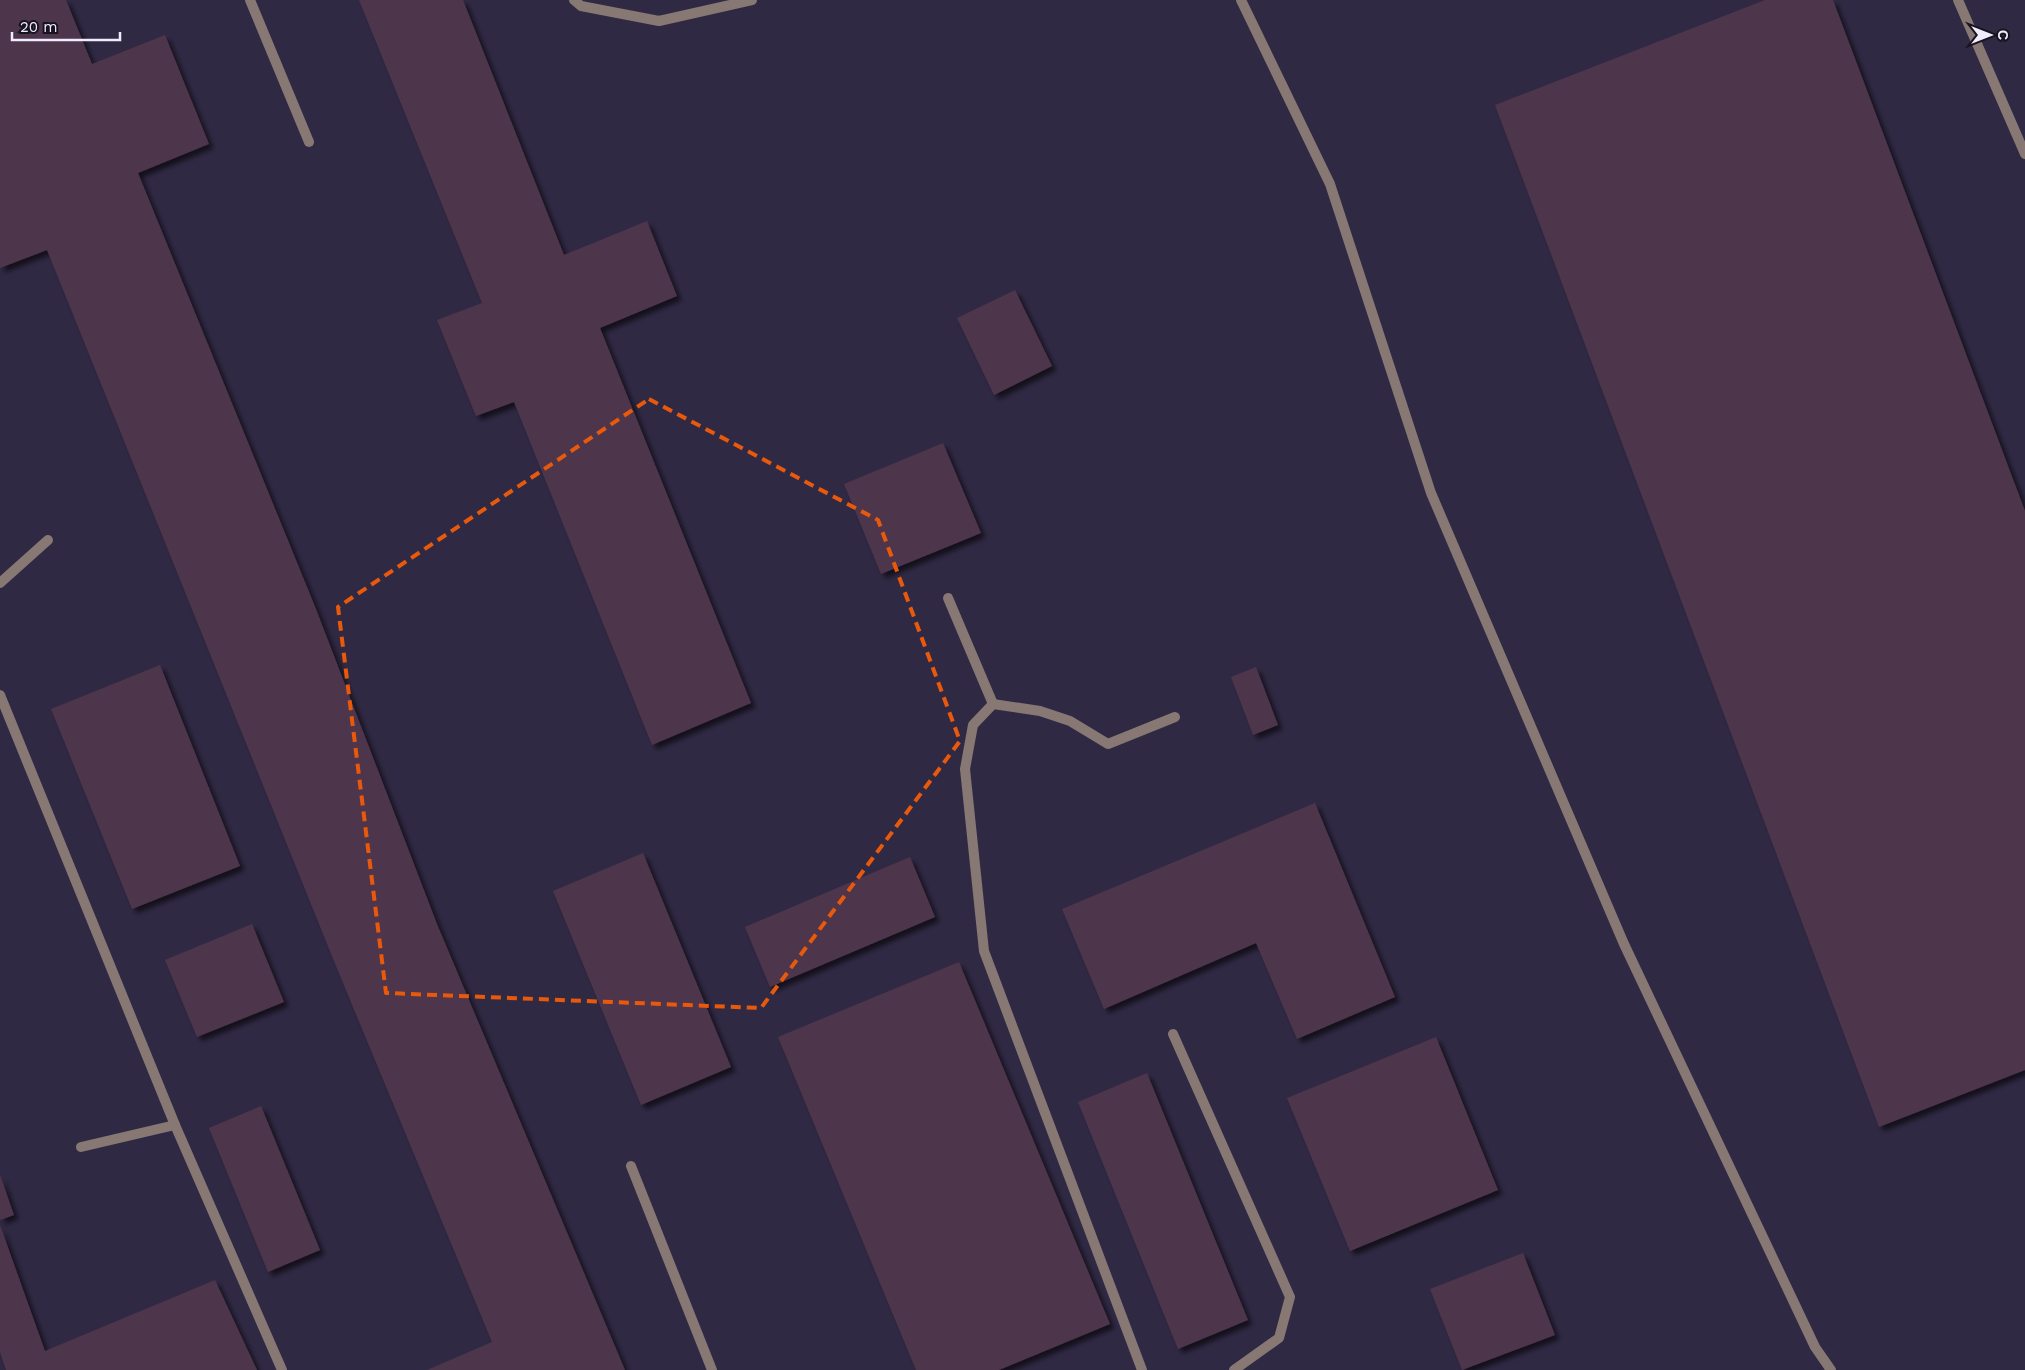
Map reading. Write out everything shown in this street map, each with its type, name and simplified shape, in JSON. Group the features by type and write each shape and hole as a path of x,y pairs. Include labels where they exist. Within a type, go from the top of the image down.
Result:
{"lane":[{"path":"250,0 309,142"},
{"path":"574,0 581,6 660,21 752,0"},
{"path":"1241,0 1330,184 1431,493 1624,944 1815,1347 1832,1370"},
{"path":"1958,0 2025,154"},
{"path":"0,583 48,540"},
{"path":"948,598 993,704"},
{"path":"0,695 175,1125 282,1370"},
{"path":"993,704 1048,713 1070,721 1108,744 1175,717"},
{"path":"993,704 973,725 965,769 984,951 1142,1370"},
{"path":"1173,1034 1290,1297 1279,1338 1234,1370"},
{"path":"81,1147 175,1125"},
{"path":"631,1166 712,1370"}],"highlighted area":[{"path":"649,399 878,520 960,741 761,1008 386,993 338,607"}],"building":[{"path":"0,0 66,0 92,64 165,35 209,144 138,173 316,609 437,924 625,1370 427,1370 492,1342 336,966 47,250 0,268"},
{"path":"359,0 463,0 564,255 647,221 677,296 600,328 751,703 652,745 514,402 476,416 437,320 482,303"},
{"path":"1765,0 1833,0 2025,511 2025,1070 1879,1127 1495,105"},
{"path":"1015,290 1052,366 994,395 957,318"},
{"path":"943,443 981,533 881,574 844,484"},
{"path":"160,665 240,866 132,909 51,709"},
{"path":"1256,667 1278,725 1253,735 1231,677"},
{"path":"1315,803 1395,997 1297,1039 1256,943 1104,1009 1062,909"},
{"path":"643,853 731,1067 641,1105 553,891"},
{"path":"910,857 935,917 770,987 745,927"},
{"path":"252,924 284,1002 197,1037 165,960"},
{"path":"959,962 1110,1324 999,1370 916,1370 778,1037"},
{"path":"1436,1037 1498,1190 1350,1251 1287,1098"},
{"path":"1147,1073 1248,1320 1178,1349 1078,1102"},
{"path":"261,1106 320,1250 268,1272 209,1128"},
{"path":"0,1175 14,1215 0,1220"},
{"path":"0,1225 45,1351 215,1280 257,1370 6,1370 0,1352"},
{"path":"1523,1253 1555,1335 1462,1370 1430,1289"}]}
